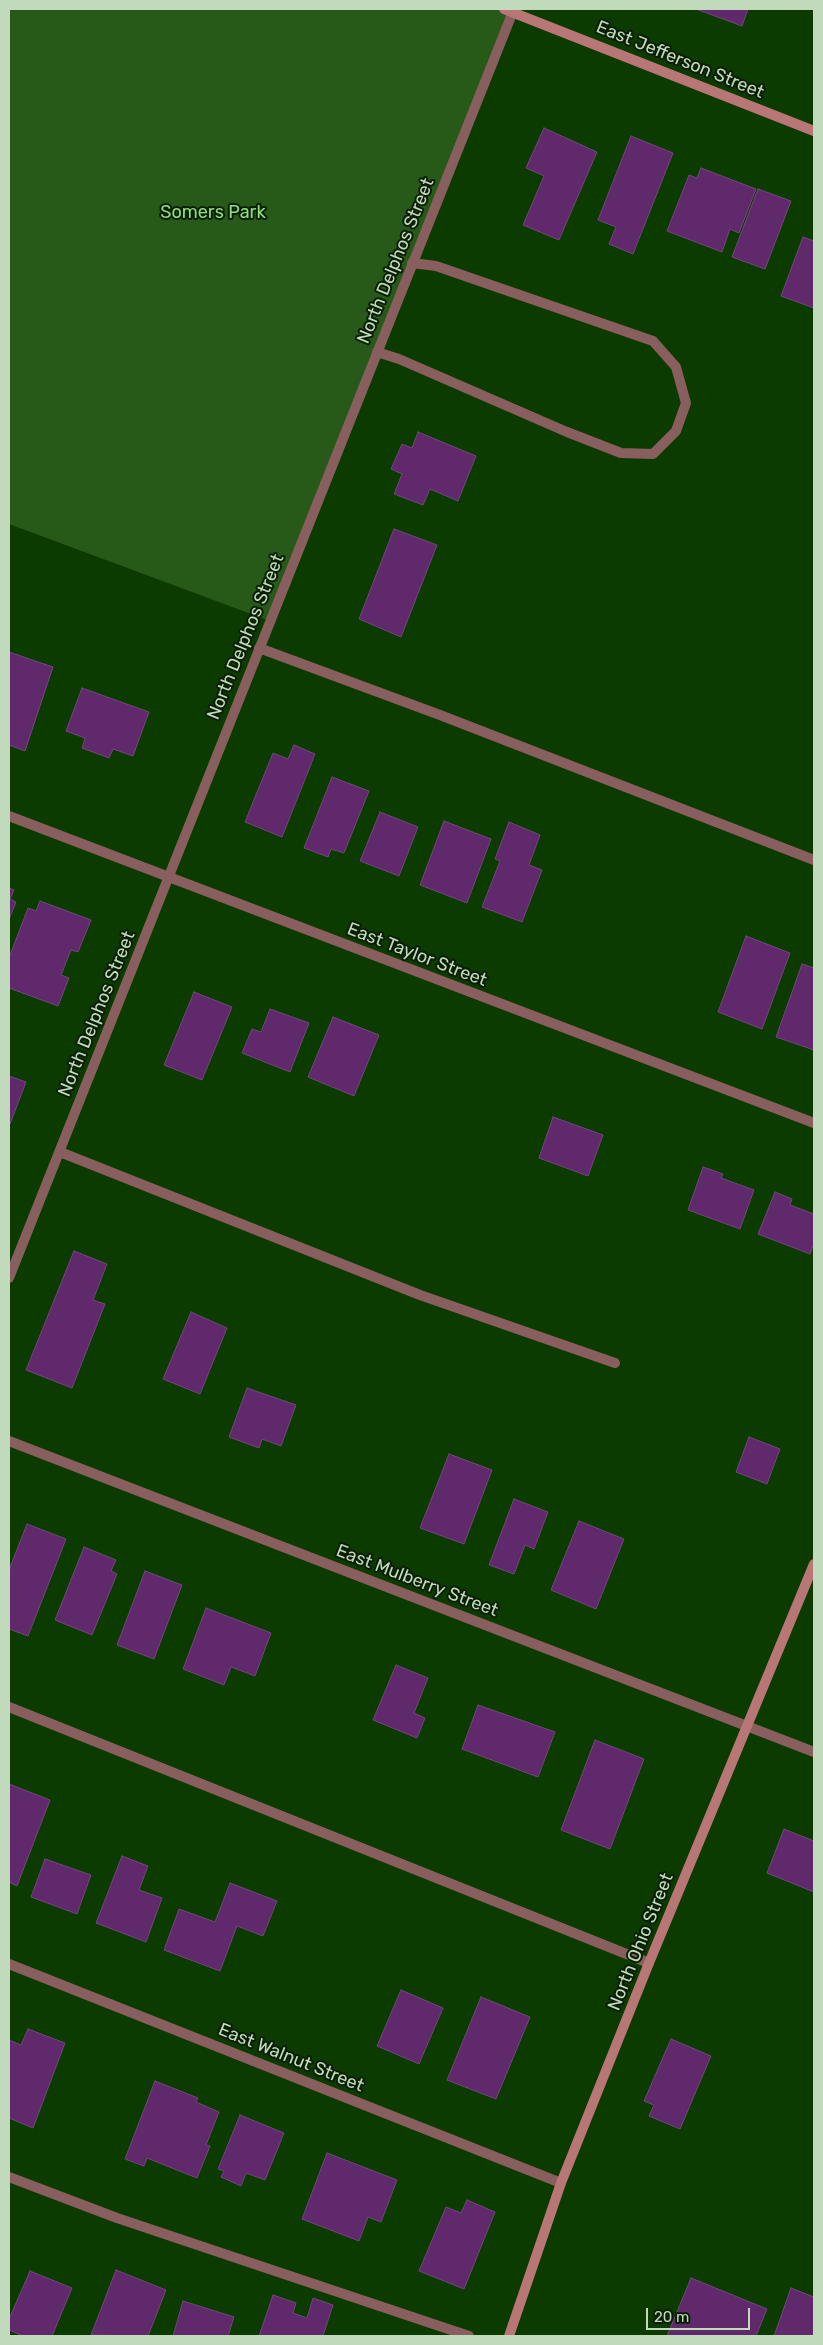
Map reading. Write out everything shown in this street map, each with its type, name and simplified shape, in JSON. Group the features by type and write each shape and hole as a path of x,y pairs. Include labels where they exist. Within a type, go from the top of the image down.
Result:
{"street":[{"name":"East Jefferson Street","path":"510,10 814,131"},
{"name":"North Delphos Street","path":"9,1278 377,352 510,10"},
{"path":"377,352 399,359 621,454 653,454 676,431 686,403 676,367 653,341 436,266 412,263"},
{"path":"259,648 440,715 814,860"},
{"name":"East Taylor Street","path":"9,816 814,1123"},
{"path":"60,1152 420,1294 615,1363"},
{"name":"East Mulberry Street","path":"9,1442 814,1752"},
{"name":"North Ohio Street","path":"508,2336 561,2183 649,1963 814,1564"},
{"path":"9,1708 649,1963"},
{"name":"East Walnut Street","path":"9,1964 561,2183"},
{"path":"9,2177 117,2218 469,2336"}],"green space":[{"name":"Somers Park","path":"9,9 504,9 513,12 270,621 9,524"}],"building":[{"path":"696,9 748,9 742,26"},
{"path":"544,128 597,152 559,240 523,225 544,176 526,168"},
{"path":"631,136 673,153 633,254 609,244 616,227 598,220"},
{"path":"701,168 756,189 739,233 730,229 722,252 667,231 689,175 697,178"},
{"path":"758,189 791,201 765,269 732,257"},
{"path":"803,237 814,241 814,308 781,296"},
{"path":"418,432 476,456 458,501 430,489 423,505 394,494 402,474 391,469 402,444 412,448"},
{"path":"394,529 437,545 401,637 359,619"},
{"path":"9,652 53,667 25,751 9,745"},
{"path":"82,688 149,712 133,756 113,749 109,758 82,748 85,738 66,731"},
{"path":"294,745 315,754 282,837 245,822 273,753 288,759"},
{"path":"332,777 369,791 344,853 331,849 328,857 304,848"},
{"path":"380,812 418,827 399,876 360,861"},
{"path":"444,821 491,839 467,903 420,885"},
{"path":"509,822 540,835 529,865 542,870 522,922 482,907 500,861 495,859"},
{"path":"9,888 14,890 10,899 16,902 9,919"},
{"path":"40,901 91,920 78,952 71,950 61,975 69,978 58,1006 9,988 9,958 28,908 36,911"},
{"path":"746,936 790,953 762,1029 718,1012"},
{"path":"802,964 814,968 814,1050 776,1037"},
{"path":"194,992 232,1007 202,1080 164,1065"},
{"path":"270,1009 309,1023 290,1072 242,1053 252,1029 261,1032"},
{"path":"333,1017 379,1035 354,1096 308,1077"},
{"path":"9,1076 26,1082 10,1124 9,1123"},
{"path":"553,1117 603,1135 588,1176 539,1158"},
{"path":"703,1167 723,1174 721,1178 754,1190 740,1229 688,1210"},
{"path":"775,1192 792,1199 790,1205 814,1214 814,1243 810,1254 758,1234"},
{"path":"74,1251 107,1264 93,1300 105,1304 72,1388 26,1370"},
{"path":"191,1312 227,1328 200,1394 163,1379"},
{"path":"247,1388 296,1405 281,1446 262,1439 259,1448 229,1437"},
{"path":"749,1437 780,1449 767,1484 736,1472"},
{"path":"449,1454 492,1470 464,1544 420,1528"},
{"path":"514,1499 548,1512 534,1549 525,1545 514,1574 489,1565"},
{"path":"579,1521 624,1539 596,1609 551,1590"},
{"path":"27,1524 66,1539 28,1636 9,1629 9,1570"},
{"path":"84,1547 116,1560 111,1571 117,1574 92,1635 55,1620"},
{"path":"145,1571 182,1585 154,1659 117,1645"},
{"path":"206,1608 271,1633 255,1676 231,1667 224,1685 183,1669"},
{"path":"396,1665 428,1678 414,1713 425,1718 417,1738 373,1720"},
{"path":"478,1705 555,1732 538,1777 462,1749"},
{"path":"595,1740 644,1759 610,1849 561,1830"},
{"path":"9,1784 50,1800 17,1886 9,1882"},
{"path":"784,1829 814,1841 814,1892 767,1873"},
{"path":"122,1856 148,1866 139,1890 162,1898 146,1942 96,1923"},
{"path":"45,1859 91,1875 77,1914 31,1897"},
{"path":"230,1883 277,1901 263,1936 237,1926 220,1971 164,1950 179,1909 215,1922"},
{"path":"401,1990 443,2008 419,2064 377,2046"},
{"path":"481,1997 530,2017 496,2099 447,2080"},
{"path":"28,2029 65,2043 33,2128 9,2118 9,2040 21,2045"},
{"path":"671,2039 711,2056 680,2129 649,2116 654,2105 644,2101"},
{"path":"155,2081 198,2098 196,2102 219,2112 206,2145 210,2146 197,2178 147,2158 144,2166 125,2159"},
{"path":"240,2115 284,2133 265,2180 246,2173 241,2186 221,2177 224,2171 218,2169"},
{"path":"327,2153 397,2180 381,2222 368,2217 359,2241 302,2219"},
{"path":"467,2200 495,2212 464,2289 419,2271 446,2207 461,2213"},
{"path":"116,2270 166,2290 148,2336 91,2335"},
{"path":"30,2271 72,2288 52,2336 23,2336 9,2330 9,2319"},
{"path":"691,2278 767,2309 756,2336 667,2336"},
{"path":"791,2288 814,2297 814,2336 774,2336"},
{"path":"273,2295 296,2303 293,2313 307,2318 313,2298 333,2305 323,2336 259,2336"},
{"path":"183,2301 234,2317 228,2336 173,2336"}]}
